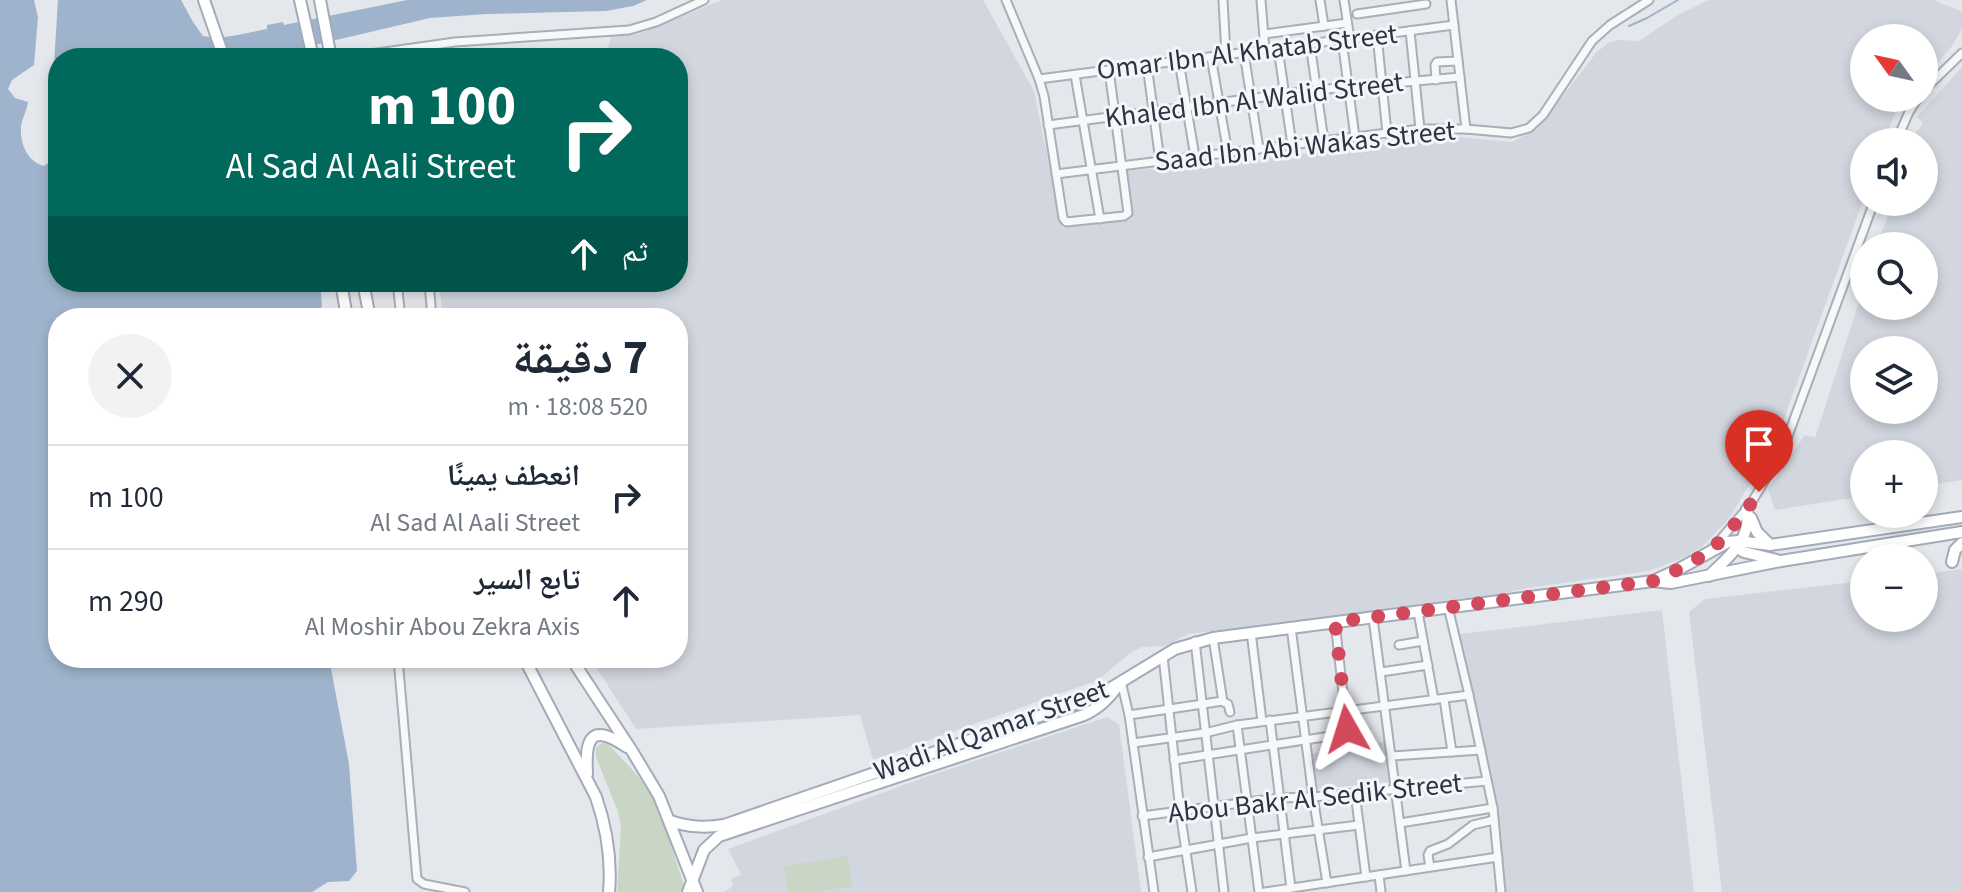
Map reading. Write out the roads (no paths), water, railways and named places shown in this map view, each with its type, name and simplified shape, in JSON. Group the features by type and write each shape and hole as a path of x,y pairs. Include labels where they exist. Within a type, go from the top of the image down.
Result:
{"main road":[{"path":"204,0 221,48"},
{"path":"320,0 330,48"},
{"path":"300,2 311,48"},
{"path":"1708,577 1738,544 1748,526 1746,510"},
{"path":"1746,510 1754,527 1770,545"},
{"path":"1653,581 1722,544 1770,545 1962,517"},
{"path":"1121,681 1175,649 1195,641 1653,581 1671,583 1781,561 1962,532"},
{"path":"1952,562 1955,550 1962,543"},
{"path":"1738,544 1744,552 1781,561"},
{"path":"529,668 599,806 610,854 609,892"},
{"path":"578,668 659,796 697,892"},
{"name":"Wadi Al Qamar Street","path":"670,821 705,828 724,825 1080,703 1121,681"},
{"name":"Wadi Al Qamar Street","path":"688,892 704,850 719,836 1084,715 1107,701 1121,681"},
{"path":"587,780 586,753 591,739 605,735 632,751"}],"street":[{"path":"413,48 455,42 629,30 656,22 704,0"},
{"path":"1006,0 1039,79 1063,220 1068,223 1126,215 1128,211 1109,70"},
{"path":"1223,0 1226,55"},
{"path":"1261,0 1265,50"},
{"path":"1320,0 1324,26"},
{"path":"1344,0 1355,137"},
{"path":"1379,0 1380,10"},
{"path":"1451,0 1466,129"},
{"name":"Saad Ibn Abi Wakas Street","path":"1056,174 1420,129 1520,132 1543,115 1592,41 1610,25 1649,0"},
{"path":"1357,14 1404,3 1426,4"},
{"path":"1264,34 1347,23"},
{"name":"Omar Ibn Al Khatab Street","path":"1039,79 1454,25"},
{"path":"1410,31 1420,129"},
{"path":"1377,35 1387,133"},
{"path":"1310,44 1324,141"},
{"path":"1278,48 1292,145"},
{"path":"1244,53 1259,149"},
{"path":"1938,76 1962,53"},
{"path":"1211,57 1228,153"},
{"path":"1179,61 1195,157"},
{"path":"1436,80 1437,62 1458,61"},
{"path":"1147,65 1160,161"},
{"path":"1075,75 1100,219"},
{"name":"Khaled Ibn Al Walid Street","path":"1048,125 1317,90 1460,77"},
{"path":"1711,551 1746,510 1768,478 1789,438 1869,216"},
{"path":"1448,607 1493,808 1501,892"},
{"path":"1418,612 1434,700"},
{"path":"1373,618 1406,871"},
{"path":"1174,760 1344,734 1347,729 1335,622"},
{"path":"1291,627 1327,883"},
{"path":"1251,632 1273,745 1288,890"},
{"path":"1213,638 1223,701"},
{"path":"1195,641 1224,892"},
{"path":"1399,645 1423,641"},
{"path":"1163,656 1167,709 1192,892"},
{"path":"1381,672 1428,665"},
{"path":"399,668 416,875 418,881 424,884 465,892"},
{"path":"1121,681 1129,715 1154,892"},
{"path":"1133,743 1205,733 1237,725 1469,695"},
{"path":"1444,699 1452,752"},
{"path":"1129,715 1223,701 1228,704 1230,712"},
{"path":"1237,725 1262,892 1498,857"},
{"path":"1392,756 1481,750"},
{"name":"Abou Bakr Al Sedik Street","path":"1142,816 1247,801 1487,781"},
{"path":"1355,793 1366,877"},
{"path":"1400,823 1493,808"},
{"path":"1471,812 1473,825"},
{"path":"1430,867 1430,851 1448,844 1473,825 1494,820"},
{"path":"1148,857 1252,838 1359,825"},
{"path":"1379,875 1381,892"}],"water":[{"path":"0,0 34,0 38,17 34,65 12,80 8,89 15,98 28,102 21,125 26,152 38,164 44,166 48,163 48,292 321,292 322,306 48,308 48,668 331,668 349,764 357,871 349,881 328,882 312,892 0,892"},
{"path":"58,0 181,0 203,36 219,37 267,29 267,25 283,22 284,25 407,0 647,0 606,11 430,18 302,48 55,48"}],"waterway":[{"path":"1629,26 1678,0"}]}
